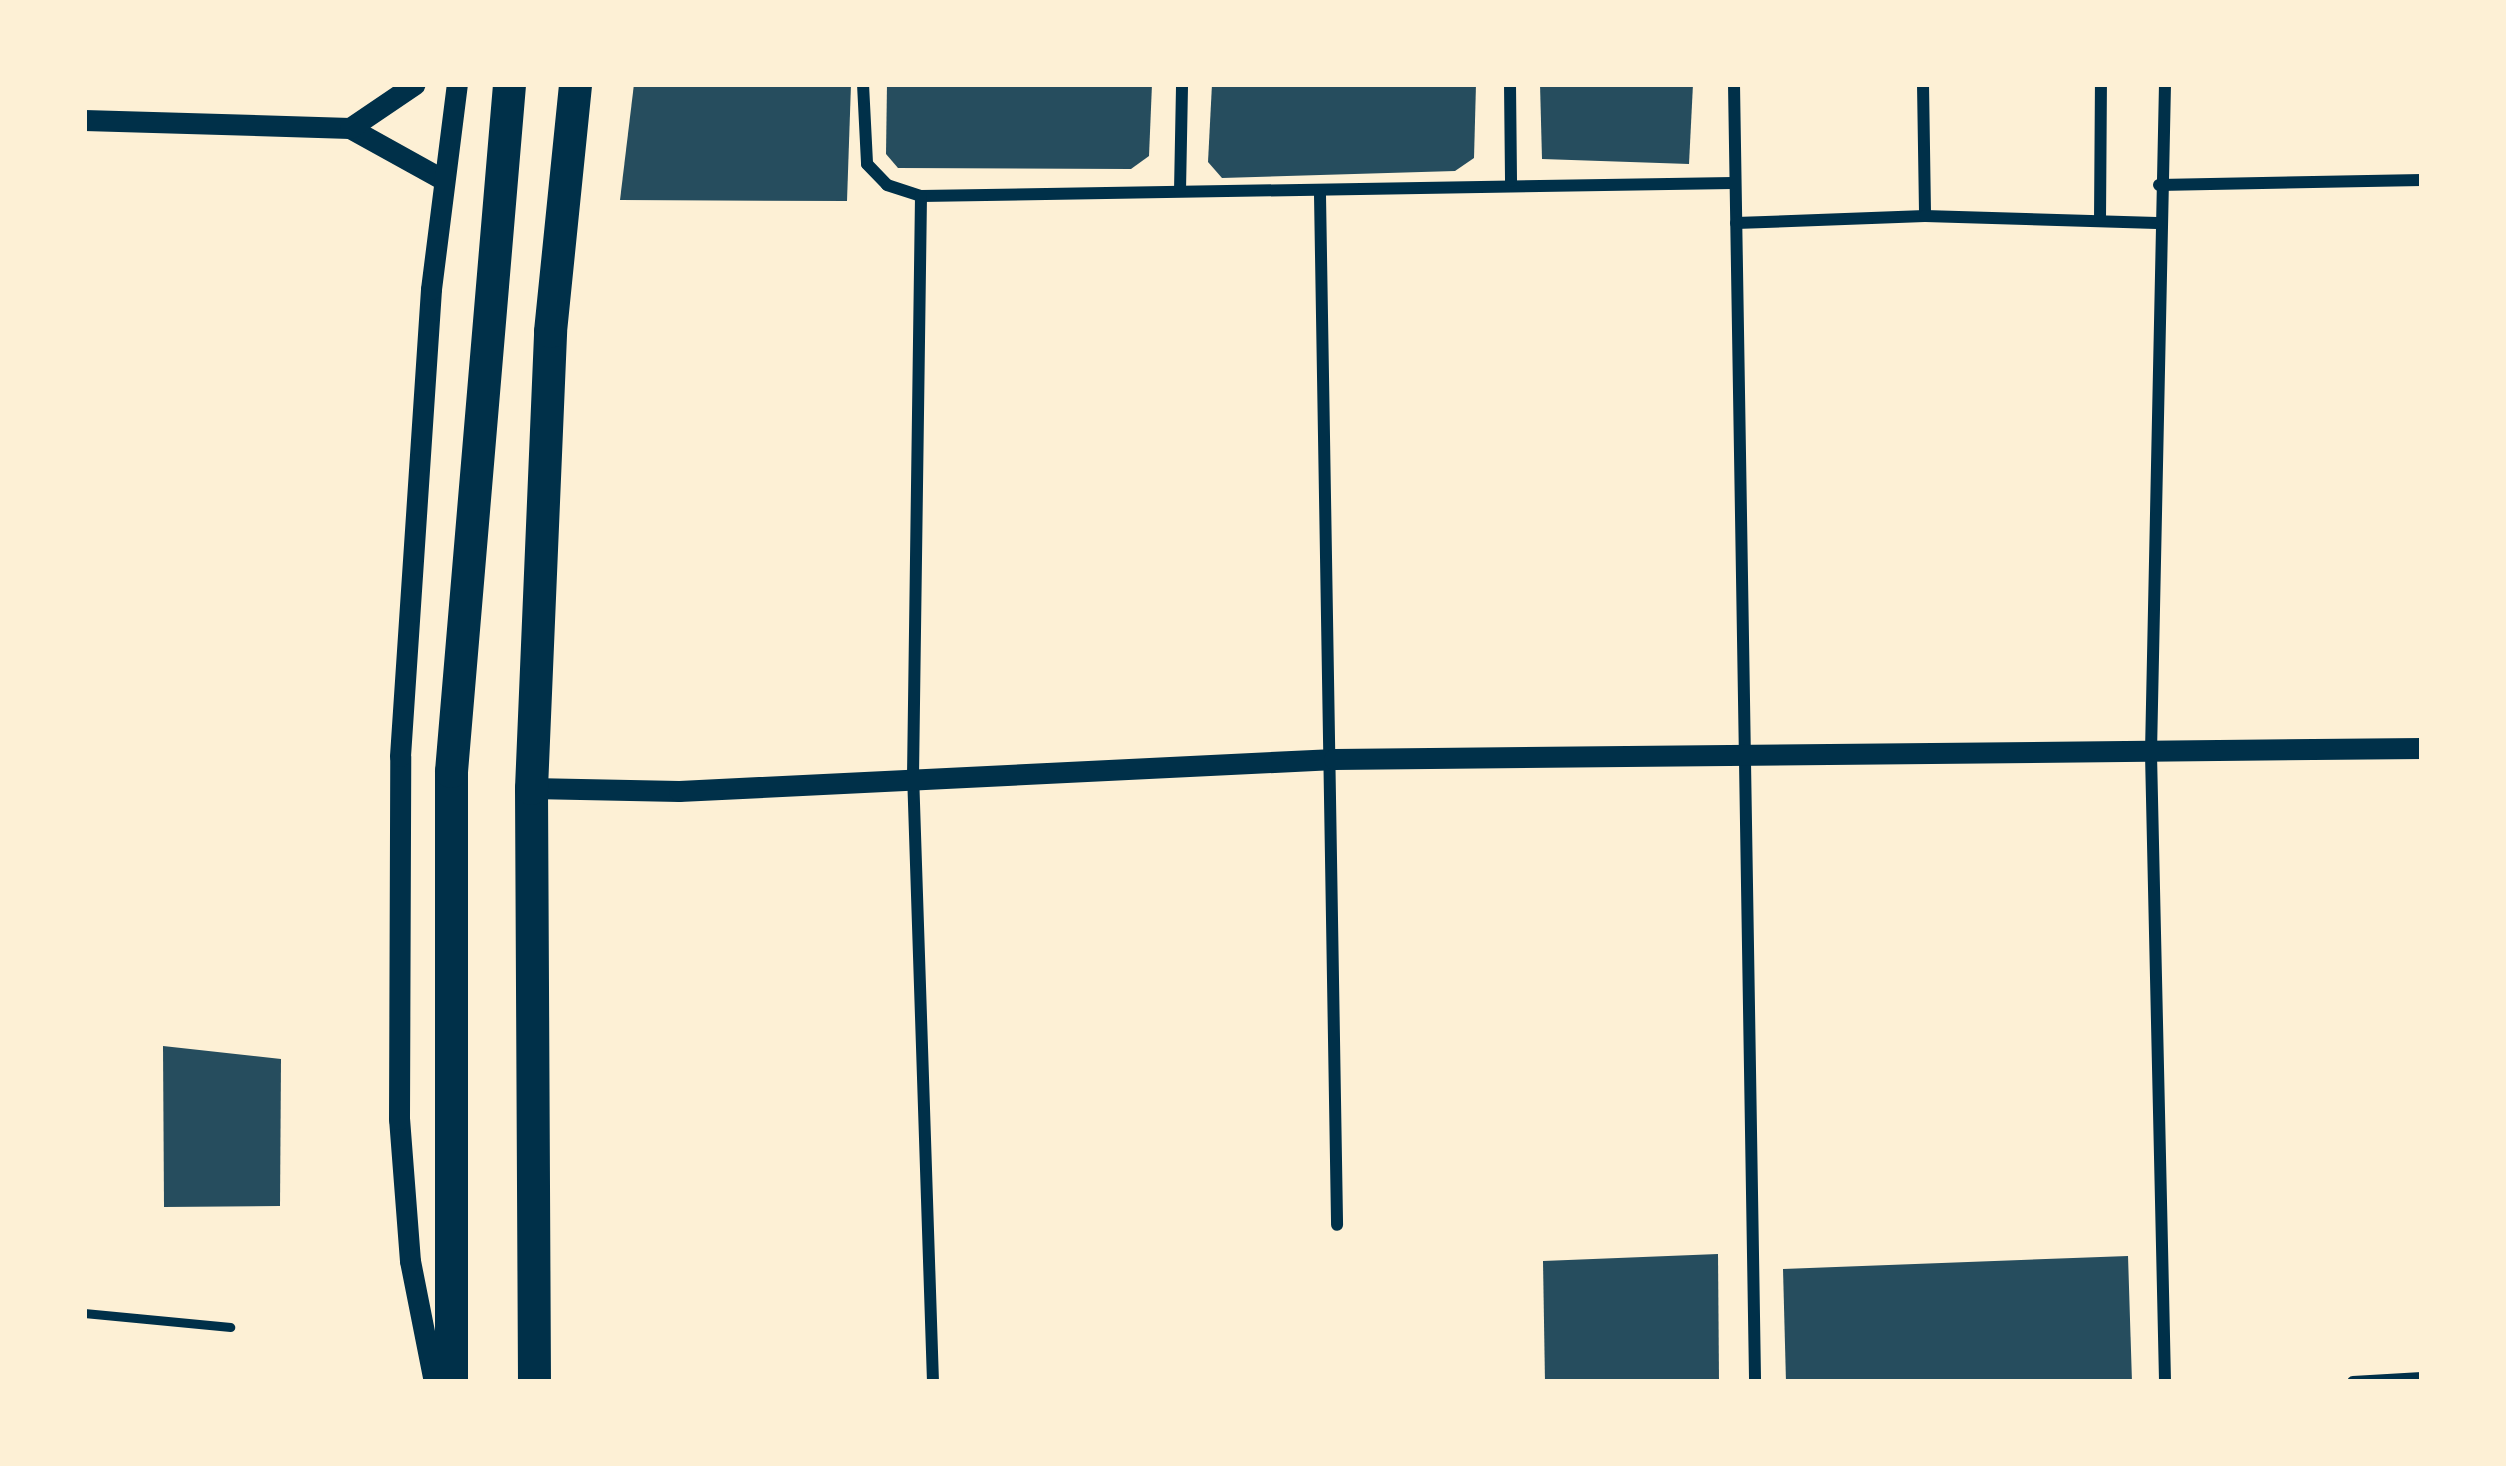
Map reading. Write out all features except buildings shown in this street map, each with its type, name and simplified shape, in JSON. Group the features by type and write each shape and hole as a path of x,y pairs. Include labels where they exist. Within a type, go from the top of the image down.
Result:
{"highway":[{"path":"451,1382 451,771 509,84"},
{"path":"534,1382 531,788 550,331 575,84"}],"street":[{"path":"350,128 415,84"},
{"path":"434,1382 410,1261 399,1119 400,756 444,180 457,84"},
{"path":"863,84 867,164 887,185 921,196 1180,191 1320,195 1510,181 1733,183"},
{"path":"1180,191 1182,84"},
{"path":"1510,84 1510,181"},
{"path":"1734,84 1755,1382"},
{"path":"1923,84 1925,216"},
{"path":"2100,220 2101,84"},
{"path":"2165,84 2157,223 2151,754 2165,1382"},
{"path":"84,120 350,128 444,180"},
{"path":"2159,184 2422,180"},
{"path":"1320,195 1334,759 1337,1225"},
{"path":"921,196 913,773 933,1382"},
{"path":"1736,223 1925,216 2157,223"},
{"path":"531,788 679,791 913,773 1334,759 2422,748"},
{"path":"2353,1382 2422,1378"}],"lane":[{"path":"84,1313 230,1327"}]}
